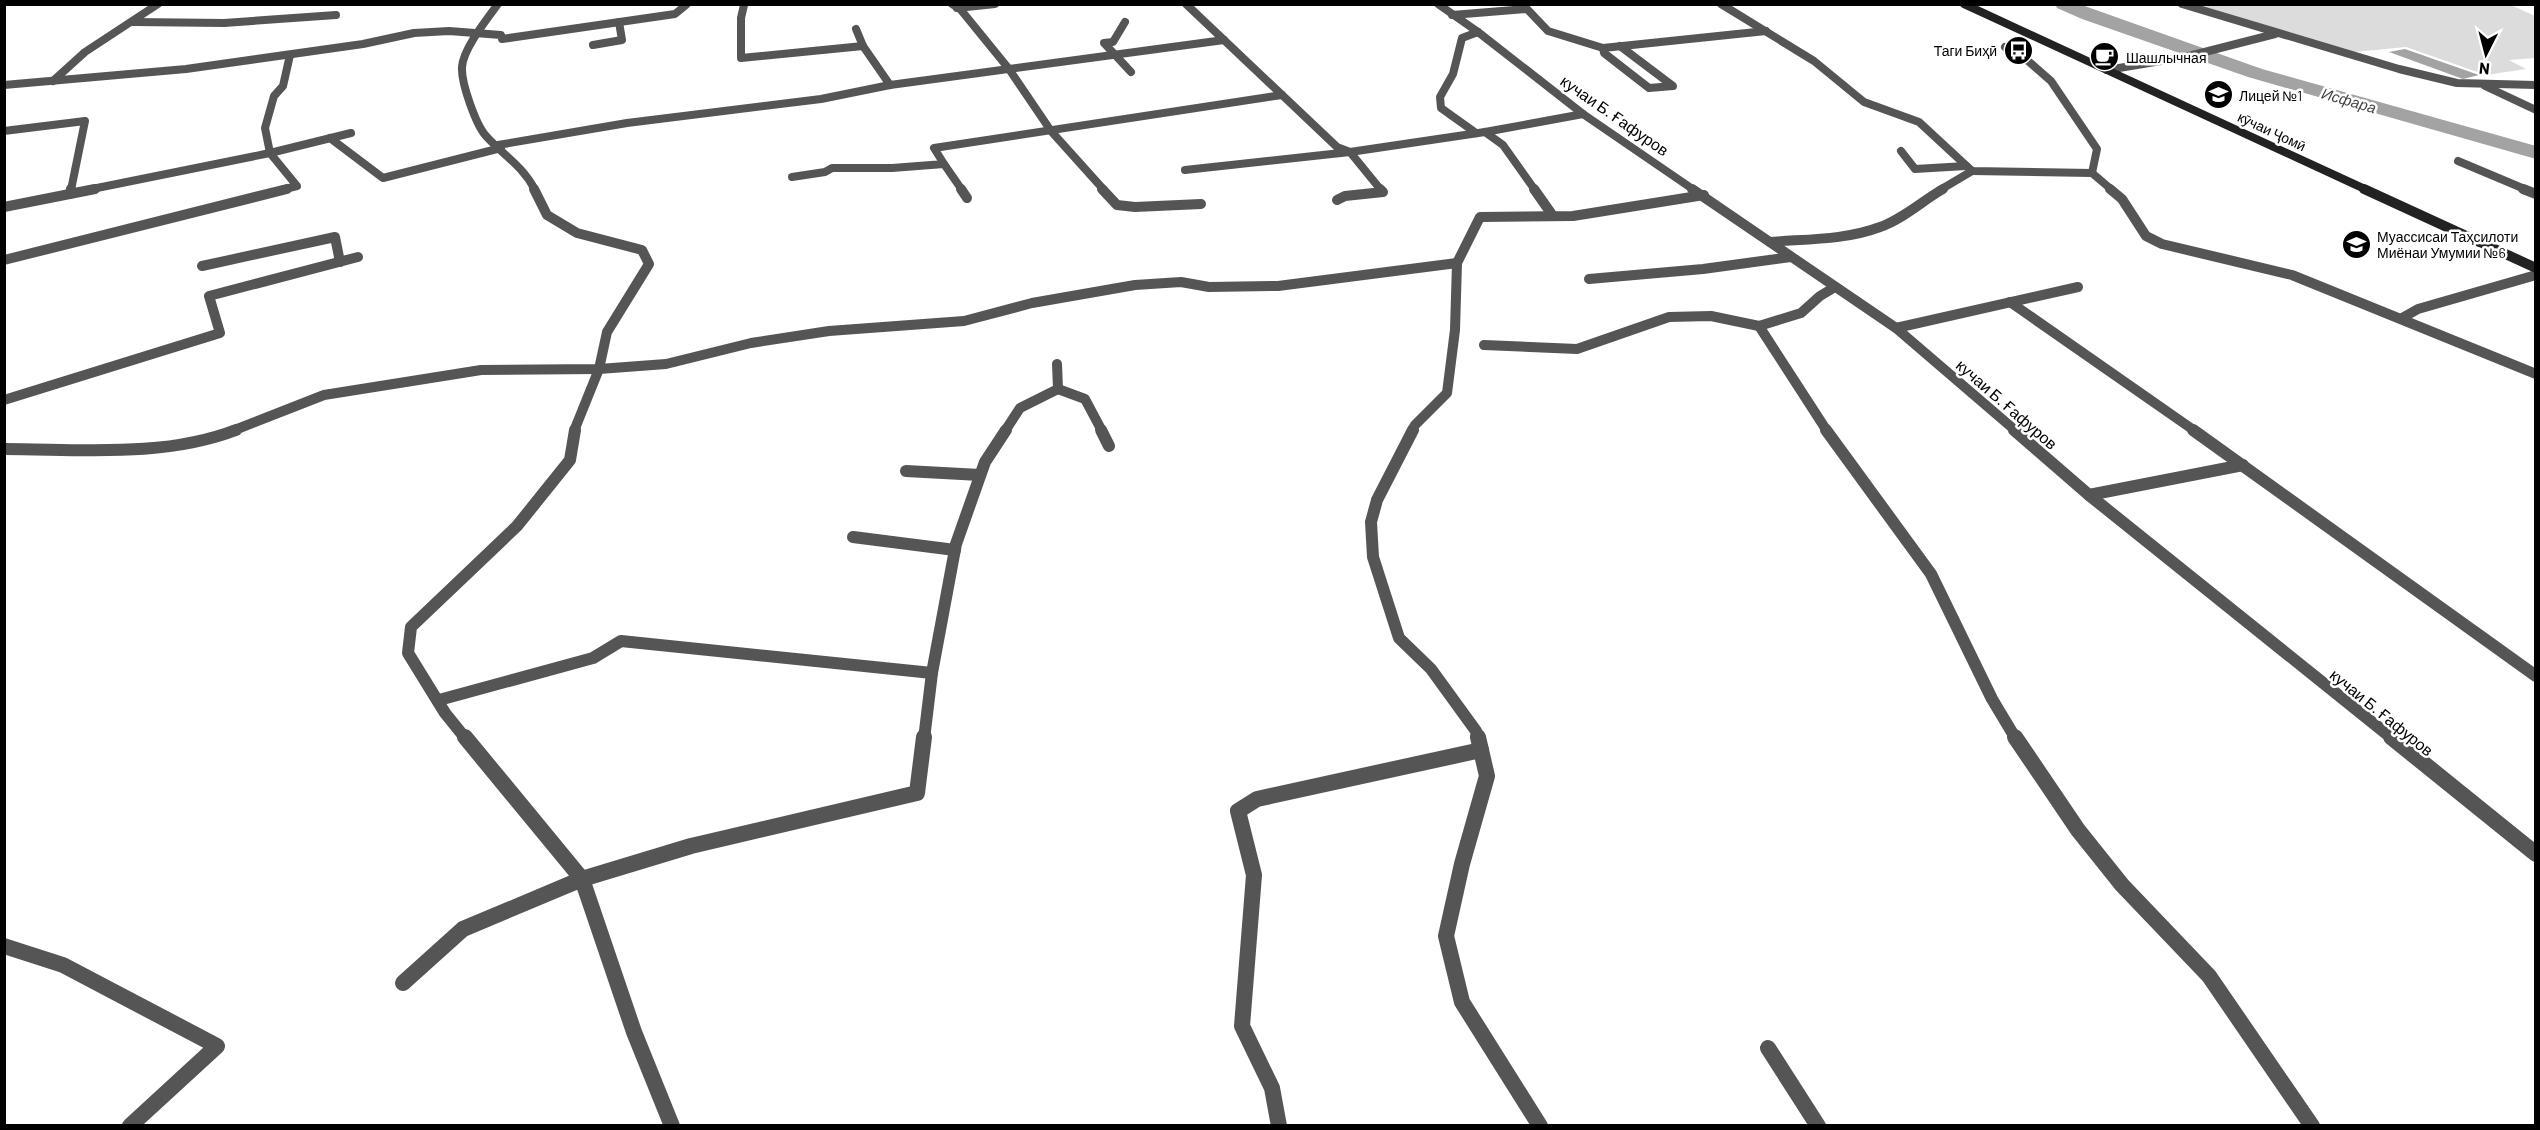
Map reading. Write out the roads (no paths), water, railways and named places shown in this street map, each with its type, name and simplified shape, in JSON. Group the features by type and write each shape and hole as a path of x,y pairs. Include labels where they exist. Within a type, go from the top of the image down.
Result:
{"main road":[{"name":"кӯчаи Ҷомӣ","path":"1964,4 2535,268"}],"street":[{"path":"53,81 85,52 158,4"},
{"path":"498,4 477,32 462,67 470,106 485,135 500,147 531,182 548,215 577,233 642,250 649,264 607,332 599,369 573,434 570,460 517,526 411,627 408,653 445,713 582,879 634,1032 672,1125"},
{"path":"955,6 994,4"},
{"path":"1186,4 1336,147 1350,152 1383,192 1345,196 1337,201"},
{"name":"кучаи Б. Ғафуров","path":"1438,4 1478,32 1583,114 1896,328 2089,495 2535,854"},
{"path":"1721,4 1814,61 1864,102 1919,122 1969,169"},
{"path":"2182,4 2276,34 2457,83 2535,86"},
{"path":"4,85 186,69 363,44 390,35 428,31 477,32 501,35 502,39 675,14 686,5"},
{"path":"744,5 741,18 741,58 863,45"},
{"path":"955,6 1010,69 1051,131 1117,206 1201,204"},
{"path":"1452,15 1527,9 1548,31 1603,48 1766,31"},
{"path":"133,22 224,22 336,15"},
{"path":"593,45 622,40 619,22"},
{"path":"1125,22 1113,42 1104,43 1131,72"},
{"path":"856,29 863,45 890,85"},
{"path":"1478,32 1461,38 1453,74 1440,98 1441,108 1503,146 1553,216"},
{"path":"2107,70 2185,57 2276,34"},
{"path":"330,138 383,178 500,147 587,128 789,103 865,92 890,85 1224,40"},
{"path":"1603,48 1604,53 1649,88 1674,86 1620,46"},
{"path":"2006,47 2027,60 2051,81 2097,149 2092,173"},
{"path":"4,260 297,186 270,153 265,128 274,96 284,86 290,55"},
{"path":"2481,84 2535,110"},
{"path":"967,198 934,148 1282,94"},
{"path":"1185,170 1350,152 1480,133 1583,114"},
{"path":"4,130 85,120 70,194"},
{"path":"4,207 270,153 351,133"},
{"path":"1901,151 1916,169 2092,173 2122,199 2146,236 2162,244 2292,275 2535,374"},
{"path":"2458,161 2535,194"},
{"path":"792,177 825,172 832,168 892,168 944,164"},
{"path":"1770,242 1858,234 1881,227 1905,216 1969,169"},
{"path":"1540,1125 1462,1002 1446,936 1462,864 1487,776 1476,731 1431,669 1398,638 1387,595 1373,557 1371,522 1377,500 1414,425 1447,393 1455,330 1457,263 1480,217 1573,216 1617,211 1704,195"},
{"path":"202,266 335,237 340,262"},
{"path":"1589,279 1703,269 1791,256"},
{"path":"4,400 220,333 209,296 358,257"},
{"path":"4,449 152,449 210,440 324,395 481,370 599,369 666,364 751,344 829,331 964,321 1032,303 1135,285 1181,282 1209,287 1278,286 1457,263"},
{"path":"2402,318 2418,309 2535,275"},
{"path":"1484,345 1577,349 1669,317 1711,316 1759,326 1801,313 1820,296 1835,287"},
{"path":"1896,328 2078,288"},
{"path":"2010,302 2243,465 2535,676"},
{"path":"1759,326 1814,413 1931,574 1964,636 1992,699 2029,760 2078,830 2122,885 2209,976 2312,1125"},
{"path":"1057,364 1058,389"},
{"path":"404,983 463,929 582,879 691,846 917,793 932,673 955,550 985,462 1020,408 1058,389 1085,399 1109,446"},
{"path":"2089,495 2243,465"},
{"path":"906,471 980,475"},
{"path":"853,537 955,550"},
{"path":"439,700 593,658 621,641 932,673"},
{"path":"1279,1125 1272,1088 1242,1026 1254,875 1238,811 1257,799 1480,750"},
{"path":"4,946 63,965 217,1046 130,1125"},
{"path":"1768,1048 1818,1125"}],"waterway":[{"name":"Исфара","path":"2063,4 2088,15 2255,73 2536,153"}],"place":[{"name":"Таги Биҳӣ","path":"2018,50"},
{"name":"Шашлычная","path":"2105,57"},
{"name":"Лицей №1","path":"2218,95"},
{"name":"Муассисаи Таҳсилоти Миёнаи Умумии №6","path":"2356,244"}]}
